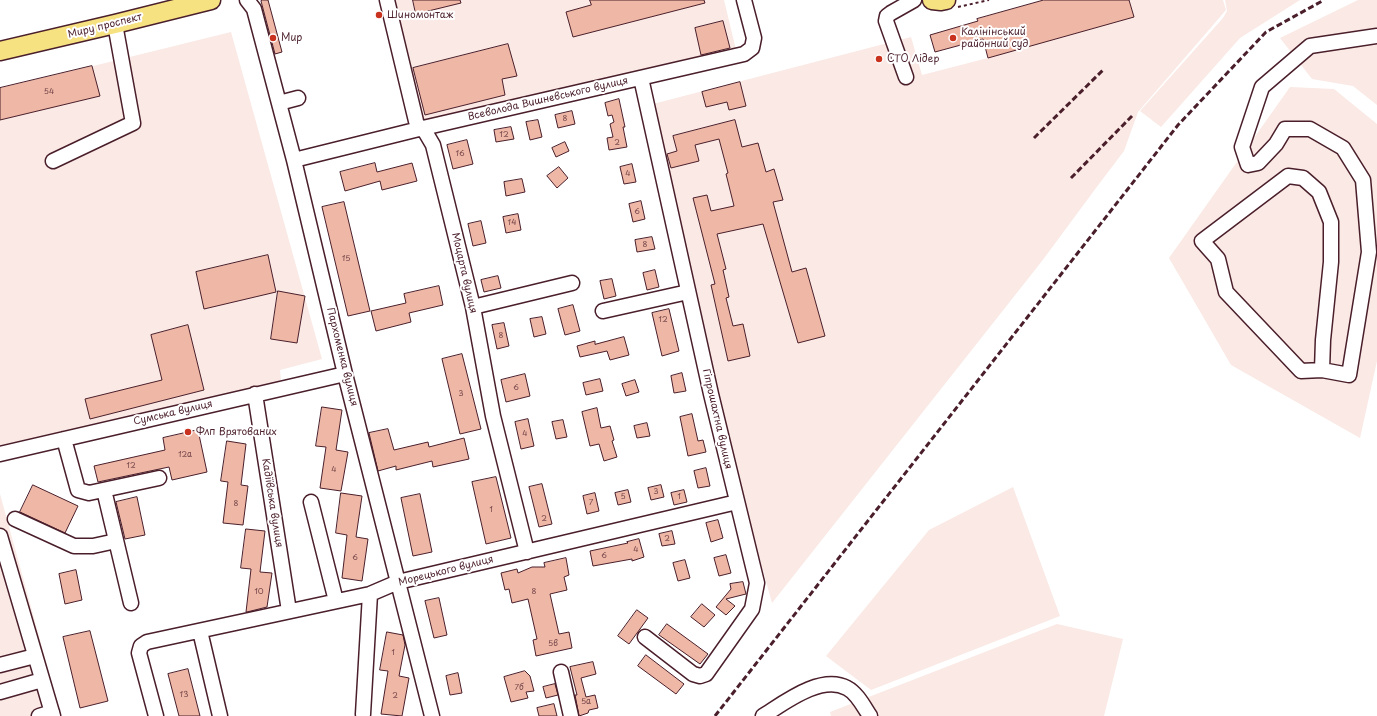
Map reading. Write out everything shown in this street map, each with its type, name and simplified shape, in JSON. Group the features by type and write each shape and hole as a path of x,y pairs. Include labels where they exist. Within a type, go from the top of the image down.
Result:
{"main road":[{"name":"Миру проспект","path":"0,51 210,0"},
{"path":"932,0 946,0"}],"street":[{"name":"Пархоменка вулиця","path":"247,0 254,9 294,160 345,374 432,716"},
{"name":"Моцарта вулиця","path":"387,0 416,121 418,126 423,128 433,145 473,306 493,416 527,552"},
{"name":"Всеволода Вишневського вулиця","path":"294,160 423,128 744,54 752,48 754,38 744,0"},
{"path":"906,78 886,20 887,16 891,13 914,0"},
{"path":"53,161 133,123 115,24"},
{"path":"1322,370 1323,340 1331,262 1331,222 1319,192 1303,178 1288,176 1202,241 1218,259 1226,292 1302,371 1322,370 1349,375 1369,252 1363,180 1343,148 1310,130 1285,129 1276,144 1258,163 1248,165 1242,147 1262,87 1310,46 1377,36"},
{"name":"Гіпрошахтна вулиця","path":"642,78 688,292 757,583 752,609 706,674 700,676 693,674 645,637"},
{"path":"279,103 298,98"},
{"path":"473,306 572,283"},
{"path":"603,311 688,292"},
{"name":"Сумська вулиця","path":"0,454 345,374"},
{"name":"Кадіївська вулиця","path":"255,394 290,611"},
{"path":"64,439 78,490 89,493 159,478"},
{"path":"104,490 131,603"},
{"path":"311,502 336,601"},
{"name":"Морецького вулиця","path":"156,716 139,653 141,646 147,642 370,594 398,582 737,502"},
{"path":"15,519 74,546 93,546 116,541"},
{"path":"0,536 36,656 48,715"},
{"path":"363,714 370,594"},
{"path":"200,631 220,716"},
{"path":"0,666 36,656"},
{"path":"561,672 571,716"},
{"path":"0,692 42,680"},
{"path":"763,716 806,691 820,685 833,683 847,688 859,699 870,716"}],"shaded area":[{"path":"394,0 724,0 736,50 422,122"},
{"path":"1044,0 1223,0 1226,10 1138,112 1124,151 1042,261 772,603 731,455 653,104 911,37 922,75 988,58 977,19"},
{"path":"1225,0 1300,0 1240,38 1161,127 1140,111 1223,18 1227,11"},
{"path":"1358,0 1377,0 1377,105 1353,86 1312,79 1280,38"},
{"path":"231,32 322,359 280,370 281,381 0,447 0,89"},
{"path":"1290,87 1334,89 1377,124 1377,361 1360,438 1231,365 1169,258"},
{"path":"1013,487 1060,616 871,690 826,656 929,530"},
{"path":"0,494 61,716 0,716"},
{"path":"1057,624 1123,639 1104,716 831,716 830,712"}],"building":[{"name":"Мир","path":"268,0 282,52 275,54 261,1"},
{"path":"413,0 460,0 461,3 416,14"},
{"path":"590,0 704,0 705,3 573,37 566,12 591,5"},
{"path":"1044,0 1129,0 1134,17 988,58 983,39 935,52 930,35 978,21 977,19"},
{"path":"723,21 730,48 701,55 695,28"},
{"path":"508,44 517,76 502,79 505,95 425,115 413,68"},
{"path":"92,66 100,96 0,120 0,88"},
{"path":"740,82 746,106 729,110 727,102 706,107 702,92"},
{"path":"619,99 625,127 623,127 627,147 609,150 607,138 613,137 610,124 614,122 612,115 608,116 605,103"},
{"path":"572,111 575,124 558,128 555,115"},
{"path":"538,120 542,137 530,140 526,122"},
{"path":"735,120 742,147 758,143 766,172 774,169 783,200 773,202 792,272 806,268 825,336 798,343 763,224 717,234 726,269 723,270 729,297 726,298 733,326 743,324 750,356 728,361 711,285 715,284 693,198 707,195 711,211 734,206 726,174 728,173 719,139 695,145 699,161 671,168 667,154 677,151 673,136"},
{"path":"511,127 514,139 496,142 494,130"},
{"path":"467,140 473,164 453,169 447,145"},
{"path":"565,142 569,151 556,157 552,148"},
{"path":"375,163 377,172 412,163 417,181 382,190 380,181 345,191 340,172"},
{"path":"632,164 636,182 624,184 620,167"},
{"path":"559,167 568,178 557,188 547,176"},
{"path":"522,179 525,192 506,196 504,182"},
{"path":"641,201 645,219 633,222 629,204"},
{"path":"344,202 370,311 348,316 322,207"},
{"path":"518,214 521,230 506,233 503,217"},
{"path":"481,221 486,243 473,246 468,224"},
{"path":"652,237 655,249 637,252 635,240"},
{"path":"268,255 276,292 204,309 196,272"},
{"path":"655,270 659,287 647,290 643,273"},
{"path":"498,276 501,288 484,292 481,280"},
{"path":"612,279 616,296 604,299 600,281"},
{"path":"439,286 443,305 409,313 411,322 376,331 371,311 406,303 404,294"},
{"path":"278,291 305,296 297,343 271,339"},
{"path":"573,305 580,331 565,335 558,309"},
{"path":"669,309 679,351 662,356 652,313"},
{"path":"542,317 546,334 534,337 530,319"},
{"path":"504,323 509,346 497,349 492,325"},
{"path":"188,325 204,390 90,419 85,399 162,380 151,335"},
{"path":"624,337 629,355 610,360 607,351 580,357 577,346 595,341 595,344"},
{"path":"462,354 481,429 460,434 442,359"},
{"path":"682,373 686,391 674,393 671,376"},
{"path":"525,374 530,396 506,402 501,380"},
{"path":"600,379 603,391 586,395 583,383"},
{"path":"635,380 639,392 626,396 622,384"},
{"path":"322,407 342,410 336,450 348,452 341,491 320,488 326,447 316,446"},
{"path":"597,408 601,428 610,426 614,440 612,441 617,457 604,461 599,444 590,446 582,412"},
{"path":"692,414 698,441 703,440 706,452 688,456 680,417"},
{"path":"528,419 534,446 521,449 515,422"},
{"path":"563,420 567,437 556,439 552,422"},
{"path":"647,423 650,436 637,438 634,426"},
{"path":"388,429 394,450 428,442 429,447 464,438 469,459 433,467 432,461 396,470 396,466 378,471 369,433"},
{"path":"198,430 207,472 172,480 169,467 98,482 94,466 165,450 163,438"},
{"path":"227,441 246,444 241,485 248,486 243,525 223,523 228,482 221,481"},
{"path":"706,468 710,486 698,488 694,471"},
{"path":"496,477 511,538 486,544 472,482"},
{"path":"542,484 552,524 539,527 529,487"},
{"path":"33,485 78,506 65,533 20,512"},
{"path":"661,485 664,497 651,500 648,488"},
{"path":"628,490 631,502 618,505 615,493"},
{"path":"684,490 687,502 674,505 671,493"},
{"path":"341,493 362,496 356,537 368,539 362,581 342,578 347,535 336,533"},
{"path":"595,493 599,511 587,514 583,496"},
{"path":"420,494 432,552 413,556 401,498"},
{"path":"137,497 145,535 125,539 116,502"},
{"path":"718,520 723,538 711,542 706,523"},
{"path":"246,529 265,531 260,572 272,573 267,607 247,612 251,569 241,568"},
{"path":"672,531 675,544 662,546 659,534"},
{"path":"639,539 644,557 632,561 632,559 593,566 590,551 628,543 627,542"},
{"path":"726,555 731,573 719,576 714,558"},
{"path":"566,558 569,575 564,577 567,590 550,594 559,634 569,632 572,648 536,656 533,640 537,639 528,599 512,603 509,589 505,590 501,573 517,569 518,573 532,567 545,567 544,563"},
{"path":"685,560 690,578 678,581 673,563"},
{"path":"76,570 82,600 65,604 59,574"},
{"path":"743,582 746,594 726,599 735,606 726,615 716,607 731,589 730,584"},
{"path":"439,598 447,635 434,638 425,601"},
{"path":"702,604 715,615 704,627 691,617"},
{"path":"637,610 648,618 629,644 618,636"},
{"path":"667,624 708,654 700,664 659,635"},
{"path":"90,631 108,701 80,708 63,637"},
{"path":"387,632 403,635 405,645 399,676 409,678 402,716 381,714 388,671 380,670"},
{"path":"646,655 684,684 676,694 638,666"},
{"path":"593,662 596,674 581,678 586,697 595,695 598,708 589,710 588,713 579,716 575,695 577,695 570,667"},
{"path":"188,669 200,716 179,716 168,674"},
{"path":"525,671 530,676 534,691 526,692 528,698 511,702 504,677"},
{"path":"458,673 462,693 450,695 446,676"},
{"path":"555,684 558,695 546,698 543,687"},
{"path":"554,704 557,716 539,716 537,708"}],"railway":[{"path":"715,716 1178,125 1266,32 1324,0"},
{"path":"1034,138 1103,70"},
{"path":"1071,178 1133,115"}],"place":[{"name":"Шиномонтаж","path":"379,15"},
{"name":"Мир","path":"273,38"},
{"name":"Калінінський районний суд","path":"953,38"},
{"name":"СТО Лідер","path":"879,59"},
{"name":"Флп Врятованих","path":"188,432"}]}
